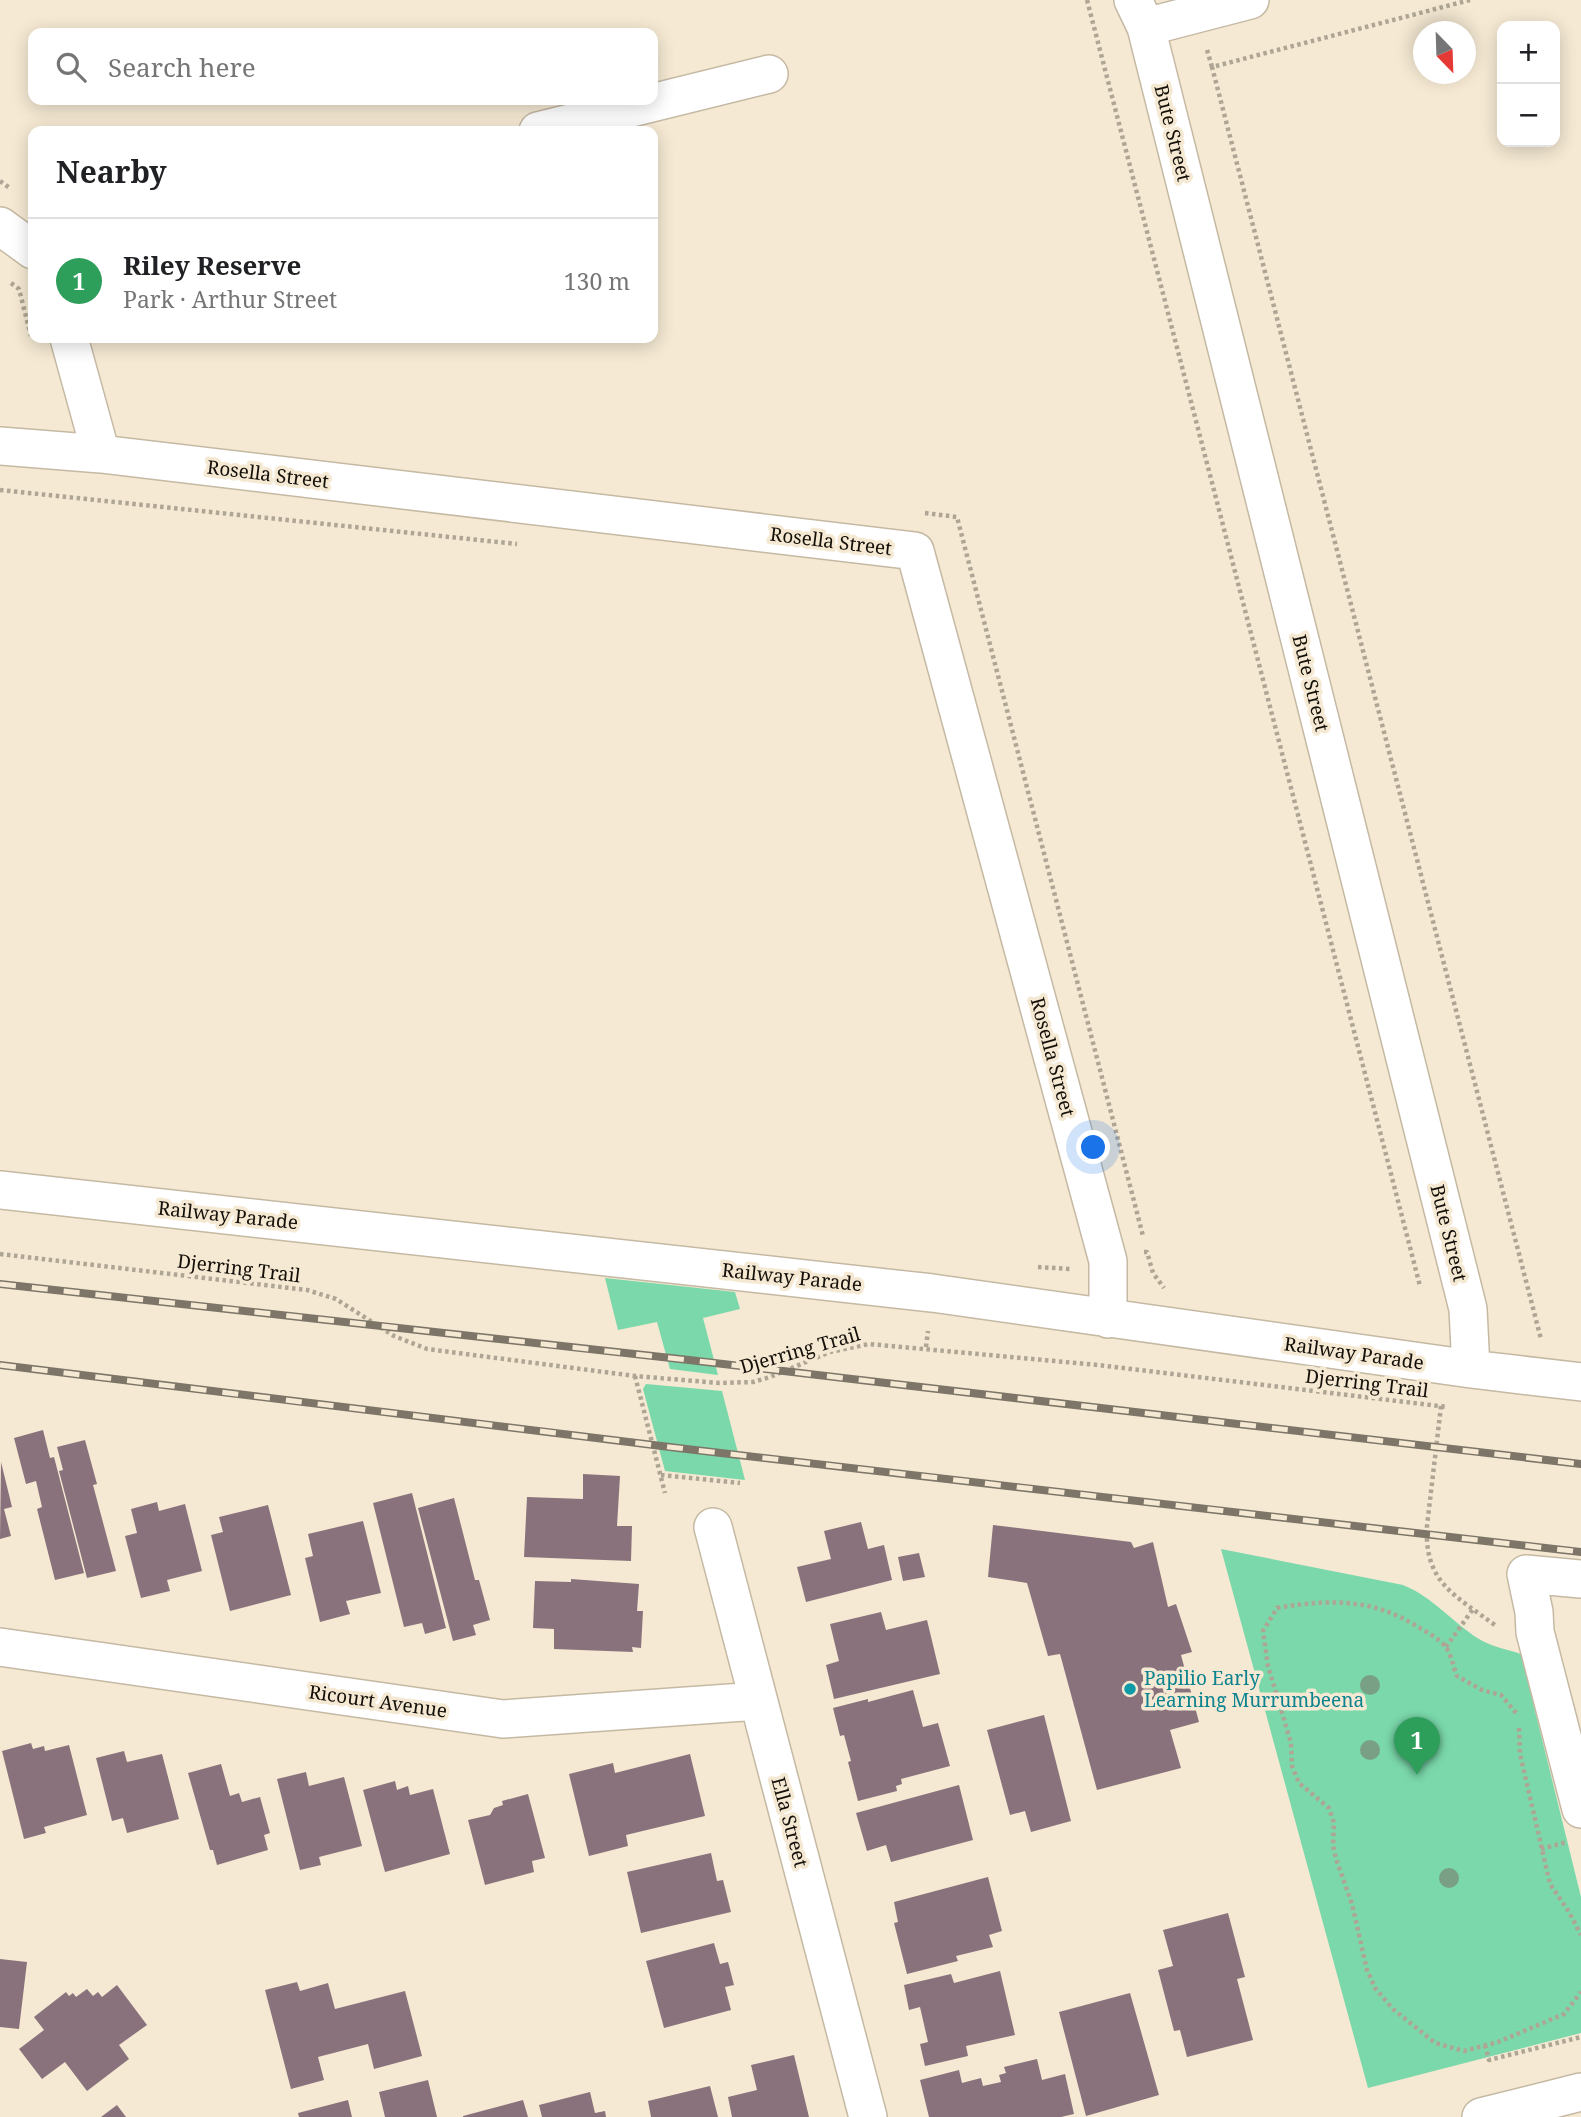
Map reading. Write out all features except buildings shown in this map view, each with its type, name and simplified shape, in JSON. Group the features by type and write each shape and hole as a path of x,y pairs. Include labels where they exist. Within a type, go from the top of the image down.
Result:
{"street":[{"path":"1140,13 1250,0"},
{"name":"Bute Street","path":"1140,13 1468,1309 1471,1369"},
{"path":"658,101 769,74"},
{"path":"558,126 643,105"},
{"path":"0,226 28,246"},
{"path":"70,343 101,454"},
{"name":"Rosella Street","path":"0,446 101,454 915,551 1108,1261 1108,1319"},
{"name":"Railway Parade","path":"0,1191 932,1293 1581,1382"},
{"name":"Ella Street","path":"713,1527 868,2117"},
{"path":"1581,1579 1526,1574 1534,1612 1518,1630 1581,1809"},
{"name":"Ricourt Avenue","path":"0,1647 503,1719 758,1701"},
{"path":"1481,2117 1581,2092"}],"path":[{"path":"1087,0 1421,1287"},
{"path":"1470,0 1212,67 1541,1341"},
{"path":"0,489 525,545"},
{"path":"915,512 957,517 1144,1238"},
{"name":"Djerring Trail","path":"0,1254 307,1290 336,1299 394,1336 428,1349 635,1376 719,1383 753,1382 830,1352 869,1344 1098,1365 1454,1407"},
{"path":"635,1376 665,1493"},
{"path":"1441,1406 1426,1544 1432,1569 1439,1580 1473,1609 1518,1630"},
{"path":"661,1475 740,1483"},
{"path":"1581,1936 1550,1884 1520,1754 1519,1716 1501,1695 1482,1690 1457,1676 1446,1647 1401,1615 1370,1605 1318,1601 1277,1608 1263,1631 1268,1666 1292,1743 1292,1766 1299,1783 1329,1808 1334,1822 1333,1844 1336,1858 1352,1903 1367,1970 1376,1988 1394,2010 1435,2043 1464,2051 1564,2014 1581,1992"},
{"path":"1446,1647 1473,1609"},
{"path":"1485,2045 1489,2060 1581,2037"}],"green space":[{"path":"605,1278 735,1292 740,1309 703,1318 718,1375 670,1369 657,1322 618,1330"},
{"path":"646,1384 722,1391 745,1480 665,1471 643,1389"},
{"path":"1221,1549 1403,1585 1424,1596 1479,1639 1521,1654 1581,1897 1581,2033 1368,2088"}],"railway":[{"path":"0,1284 689,1360 1581,1464"},
{"path":"0,1365 678,1448 1581,1552"}],"place":[{"name":"Papilio Early Learning Murrumbeena","path":"1130,1689"},
{"name":"Riley Reserve","path":"1417,1775"}]}
